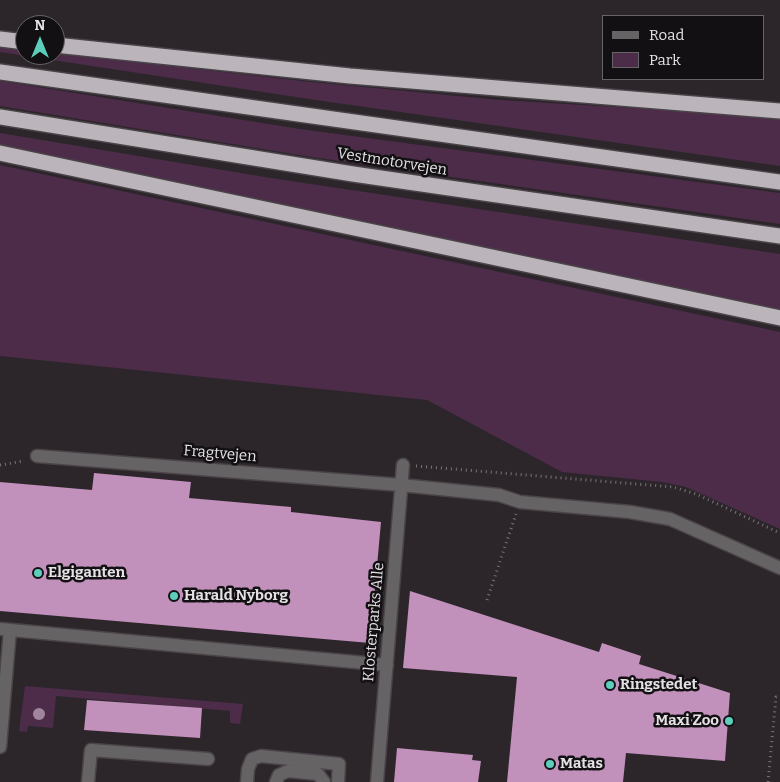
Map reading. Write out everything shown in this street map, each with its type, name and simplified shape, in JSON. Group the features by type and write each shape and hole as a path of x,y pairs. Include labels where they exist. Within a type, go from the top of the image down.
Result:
{"highway":[{"path":"0,39 15,41"},
{"path":"65,46 360,77 780,111"},
{"path":"0,72 780,182"},
{"name":"Vestmotorvejen","path":"0,117 353,174 780,236"},
{"path":"0,153 780,318"}],"street":[{"name":"Fragtvejen","path":"37,456 401,485 499,495 520,502 630,512 670,520 780,568"},
{"name":"Klosterparks Alle","path":"377,782 403,464"},
{"path":"0,747 5,629 387,665"},
{"path":"88,782 91,750 208,759"},
{"path":"247,782 248,769 252,759 262,756 339,764 338,782"},
{"path":"276,782 279,775 288,771 318,774 324,782"}],"path":[{"path":"0,465 26,461 37,456"},
{"path":"403,464 673,487 696,494 780,533"},
{"path":"487,600 520,502"},
{"path":"768,782 776,697 780,697"}],"green space":[{"path":"0,45 15,47 15,54 0,52"},
{"path":"65,54 311,82 500,100 780,117 780,166 309,99 65,62"},
{"path":"0,81 300,129 780,193 780,224 305,156 0,106"},
{"path":"0,133 271,178 780,254 780,312 0,146"},
{"path":"0,165 780,332 780,529 686,487 662,482 562,472 427,400 0,356"},
{"path":"25,686 243,704 240,724 230,723 230,711 56,696 53,728 28,726 27,732 19,731"}],"building":[{"path":"94,473 191,482 189,498 291,507 291,512 381,522 370,643 0,611 0,482 92,490"},
{"name":"Ringstedet","path":"410,591 599,652 602,643 641,656 639,664 730,693 725,761 626,753 623,782 507,782 517,677 403,668"},
{"path":"87,700 202,708 200,738 84,730"},
{"path":"397,748 473,755 472,760 481,761 478,782 394,782"}],"place":[{"name":"Elgiganten","path":"38,573"},
{"name":"Harald Nyborg","path":"174,596"},
{"name":"Ringstedet","path":"610,685"},
{"name":"Maxi Zoo","path":"729,721"},
{"name":"Matas","path":"550,764"}]}
